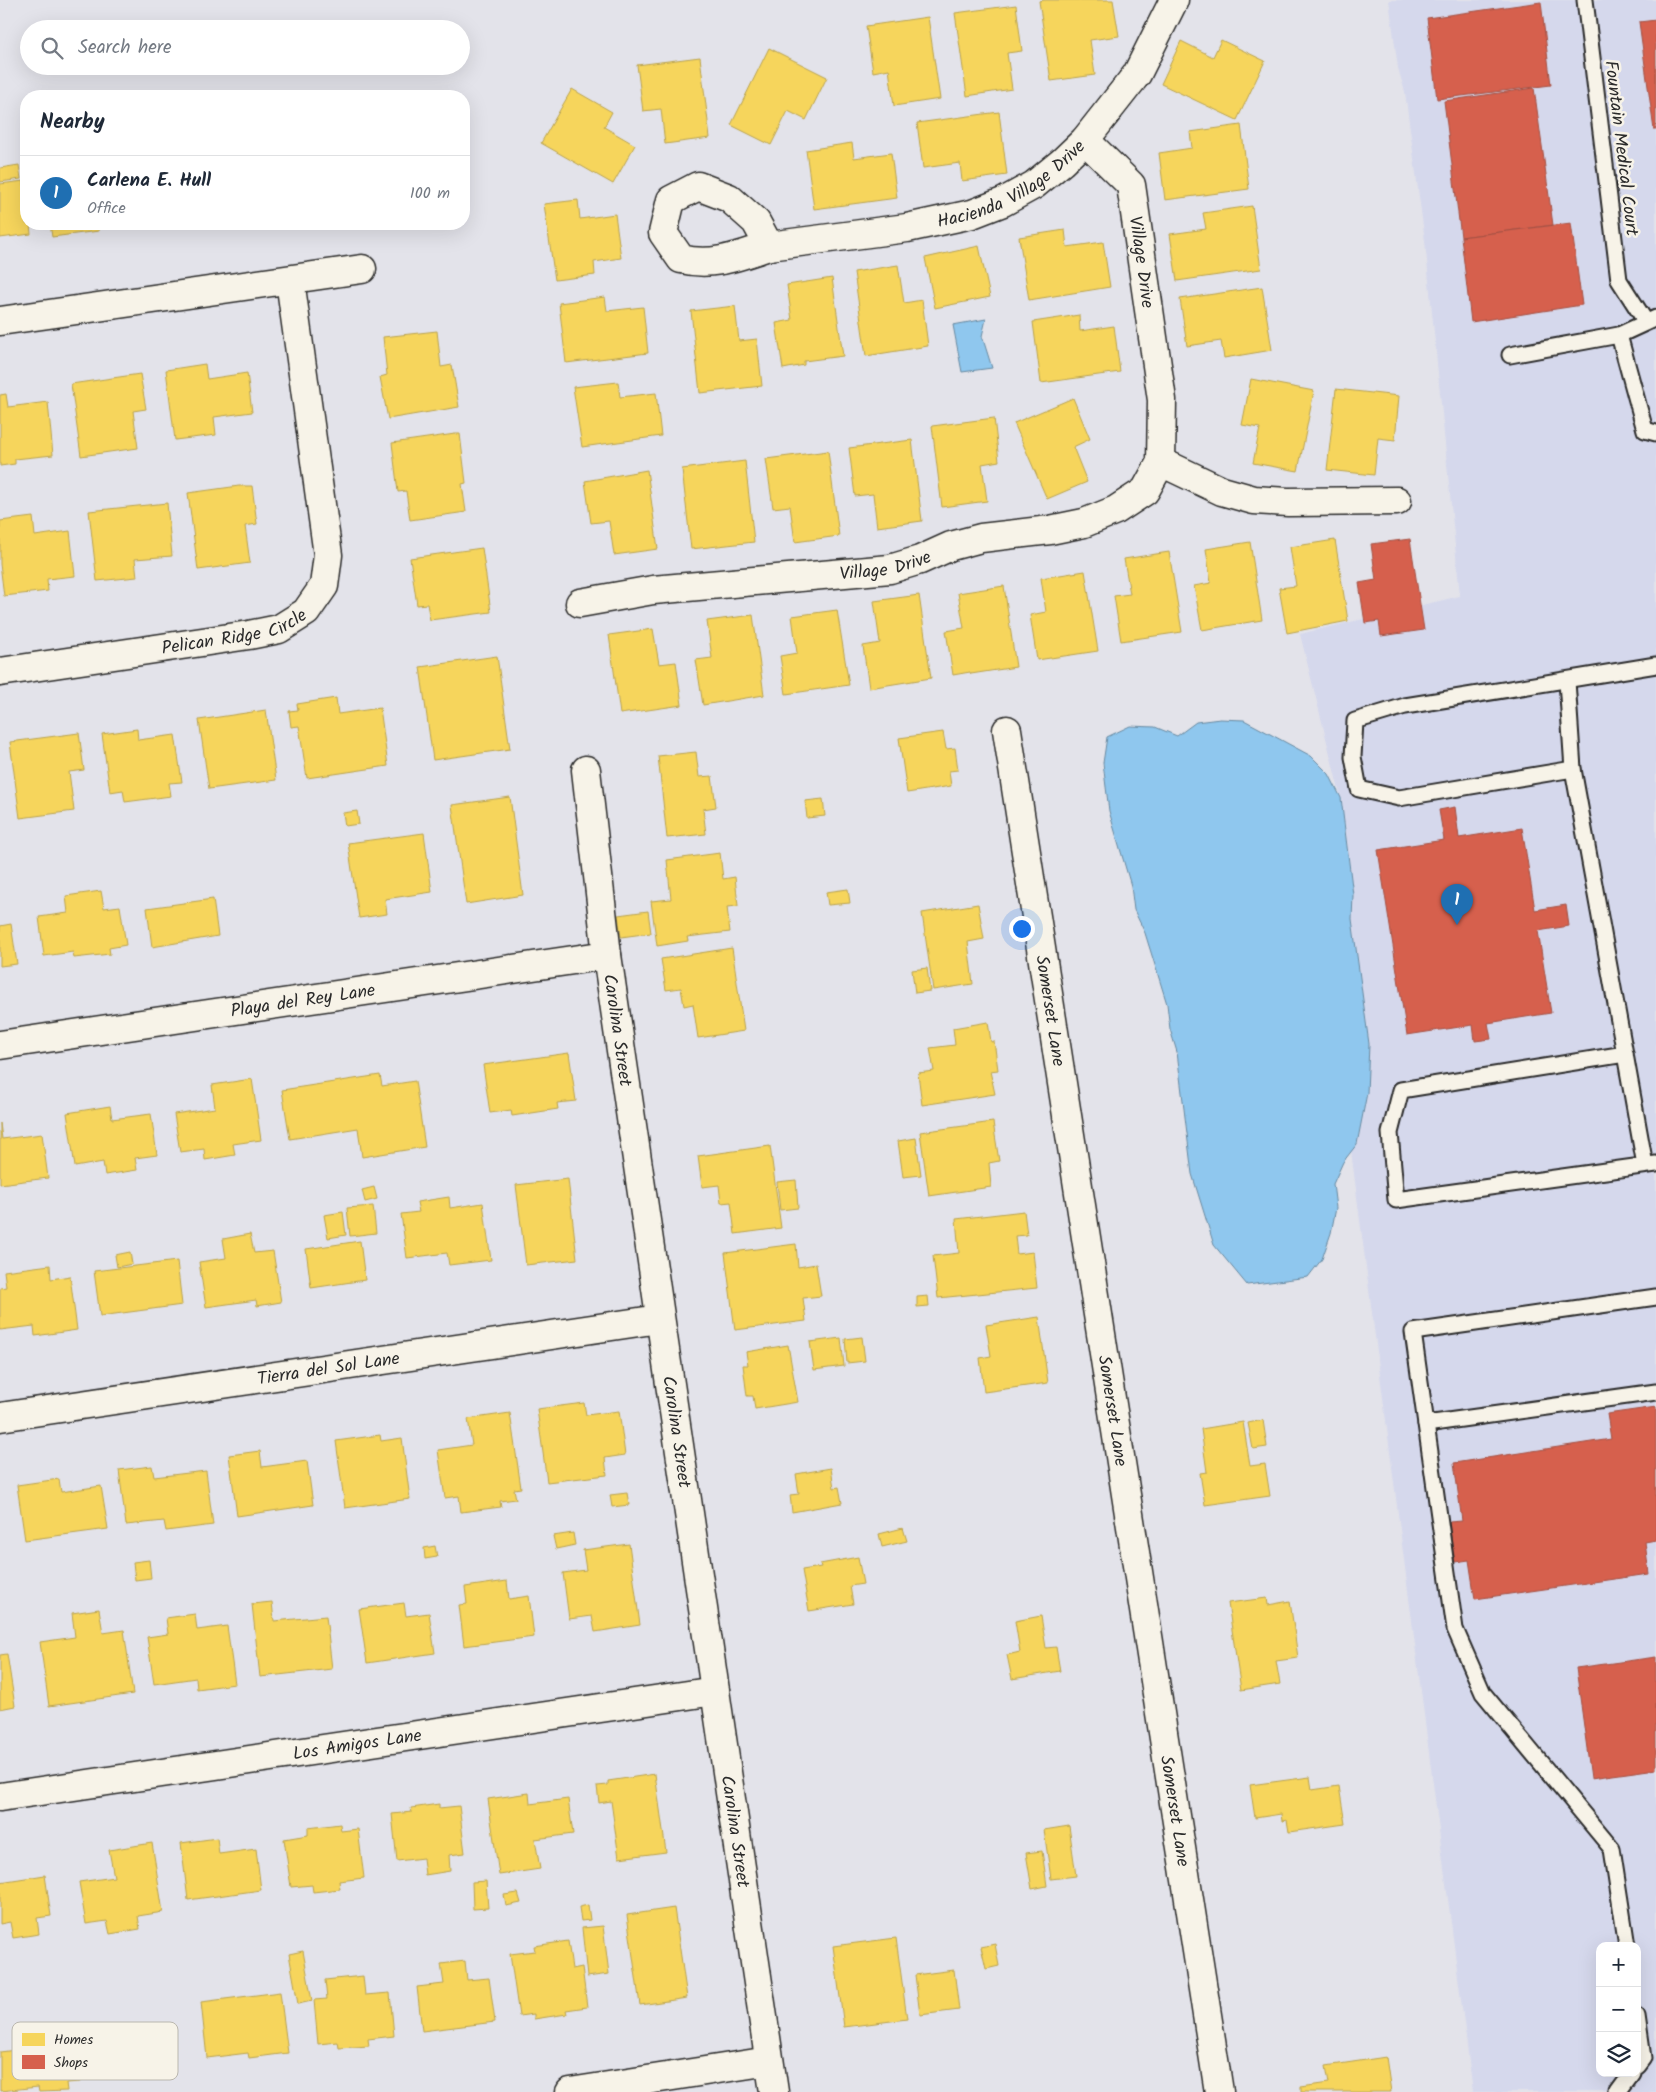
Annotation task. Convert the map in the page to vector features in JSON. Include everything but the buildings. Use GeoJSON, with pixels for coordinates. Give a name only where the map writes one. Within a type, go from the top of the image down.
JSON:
{"type":"FeatureCollection","features":[{"type":"Feature","properties":{"kind":"street","name":"Hacienda Village Drive"},"geometry":{"type":"LineString","coordinates":[[769,246],[907,228],[972,214],[1003,202],[1034,185],[1085,140],[1137,74],[1174,0]]}},
{"type":"Feature","properties":{"kind":"street","name":"Village Drive"},"geometry":{"type":"LineString","coordinates":[[580,603],[652,590],[890,569],[920,560],[951,546],[981,538],[1050,530],[1084,523],[1116,510],[1145,491],[1161,462],[1162,400],[1131,185],[1085,140]]}},
{"type":"Feature","properties":{"kind":"street"},"geometry":{"type":"LineString","coordinates":[[0,321],[362,269]]}},
{"type":"Feature","properties":{"kind":"street","name":"Pelican Ridge Circle"},"geometry":{"type":"LineString","coordinates":[[0,672],[249,635],[279,629],[306,612],[324,586],[328,555],[290,280]]}},
{"type":"Feature","properties":{"kind":"street"},"geometry":{"type":"LineString","coordinates":[[1161,462],[1222,491],[1254,500],[1288,502],[1398,501]]}},
{"type":"Feature","properties":{"kind":"street","name":"Somerset Lane"},"geometry":{"type":"LineString","coordinates":[[1007,730],[1219,2092]]}},
{"type":"Feature","properties":{"kind":"street","name":"Carolina Street"},"geometry":{"type":"LineString","coordinates":[[586,770],[607,955],[774,2092]]}},
{"type":"Feature","properties":{"kind":"street","name":"Playa del Rey Lane"},"geometry":{"type":"LineString","coordinates":[[0,1045],[607,955]]}},
{"type":"Feature","properties":{"kind":"street","name":"Tierra del Sol Lane"},"geometry":{"type":"LineString","coordinates":[[0,1417],[659,1319]]}},
{"type":"Feature","properties":{"kind":"street","name":"Los Amigos Lane"},"geometry":{"type":"LineString","coordinates":[[0,1796],[715,1691]]}},
{"type":"Feature","properties":{"kind":"street"},"geometry":{"type":"LineString","coordinates":[[570,2092],[769,2061]]}},
{"type":"Feature","properties":{"kind":"lane","name":"Fountain Medical Court"},"geometry":{"type":"LineString","coordinates":[[1585,0],[1619,280],[1651,320]]}},
{"type":"Feature","properties":{"kind":"lane"},"geometry":{"type":"LineString","coordinates":[[1510,355],[1619,336],[1651,320]]}},
{"type":"Feature","properties":{"kind":"lane"},"geometry":{"type":"LineString","coordinates":[[1619,336],[1646,430],[1656,433]]}},
{"type":"Feature","properties":{"kind":"lane"},"geometry":{"type":"LineString","coordinates":[[1573,769],[1399,798],[1359,789],[1353,757],[1355,721],[1405,706],[1656,666]]}},
{"type":"Feature","properties":{"kind":"lane"},"geometry":{"type":"LineString","coordinates":[[1568,680],[1573,769],[1625,1054],[1650,1164],[1396,1200],[1390,1132],[1401,1090],[1625,1054]]}},
{"type":"Feature","properties":{"kind":"lane"},"geometry":{"type":"LineString","coordinates":[[1626,1942],[1612,1849],[1483,1693],[1456,1629],[1413,1332],[1656,1298]]}},
{"type":"Feature","properties":{"kind":"lane"},"geometry":{"type":"LineString","coordinates":[[1426,1424],[1656,1392]]}},
{"type":"Feature","properties":{"kind":"lane"},"geometry":{"type":"LineString","coordinates":[[1641,2044],[1643,2058],[1641,2061]]}},
{"type":"Feature","properties":{"kind":"lane"},"geometry":{"type":"LineString","coordinates":[[1618,2092],[1629,2077]]}},
{"type":"Feature","properties":{"kind":"shaded area"},"geometry":{"type":"Polygon","coordinates":[[[1389,0],[1656,0],[1656,2092],[1473,2092],[1351,1151],[1357,1144],[1367,1093],[1369,1044],[1352,919],[1353,895],[1341,798],[1300,634],[1460,596],[1425,241],[1405,92],[1398,68],[1389,0]]]}},
{"type":"Feature","properties":{"kind":"water"},"geometry":{"type":"Polygon","coordinates":[[[986,319],[982,336],[992,368],[962,372],[953,325],[986,319]]]}},
{"type":"Feature","properties":{"kind":"water"},"geometry":{"type":"Polygon","coordinates":[[[1220,719],[1244,720],[1311,756],[1329,774],[1341,798],[1353,895],[1352,919],[1369,1044],[1367,1093],[1357,1144],[1343,1162],[1333,1184],[1336,1208],[1331,1233],[1322,1259],[1308,1277],[1247,1285],[1214,1245],[1192,1174],[1177,1052],[1170,1029],[1167,1004],[1145,933],[1134,910],[1131,886],[1109,811],[1103,763],[1107,737],[1130,726],[1155,727],[1177,736],[1196,722],[1220,719]]]}},
{"type":"Feature","properties":{"kind":"place","name":"Carlena E. Hull"},"geometry":{"type":"Point","coordinates":[1457,925]}}]}
